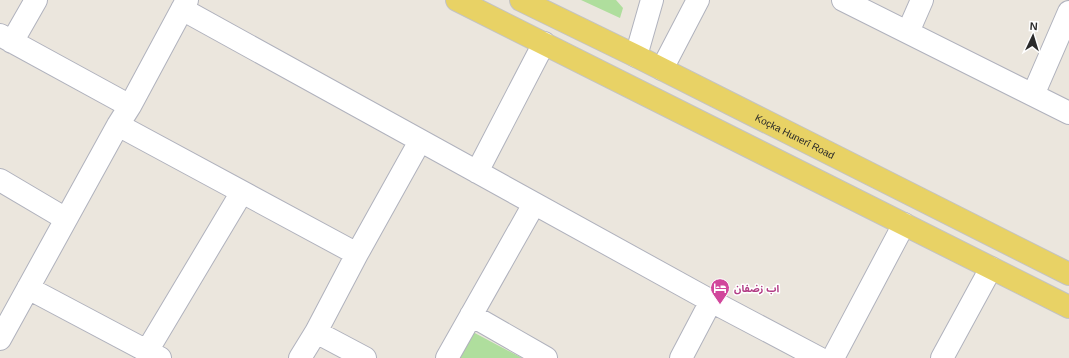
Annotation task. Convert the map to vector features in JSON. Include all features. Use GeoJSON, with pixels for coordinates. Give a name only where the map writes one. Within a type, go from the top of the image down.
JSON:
{"type":"FeatureCollection","features":[{"type":"Feature","properties":{"kind":"main road"},"geometry":{"type":"LineString","coordinates":[[457,0],[1069,308]]}},
{"type":"Feature","properties":{"kind":"main road","name":"Koçka Hunerî Road"},"geometry":{"type":"LineString","coordinates":[[521,0],[636,56],[1069,274]]}},
{"type":"Feature","properties":{"kind":"street"},"geometry":{"type":"LineString","coordinates":[[36,0],[6,39],[130,106]]}},
{"type":"Feature","properties":{"kind":"street"},"geometry":{"type":"LineString","coordinates":[[636,56],[652,0]]}},
{"type":"Feature","properties":{"kind":"street"},"geometry":{"type":"LineString","coordinates":[[662,69],[698,0]]}},
{"type":"Feature","properties":{"kind":"street"},"geometry":{"type":"LineString","coordinates":[[843,0],[1069,113]]}},
{"type":"Feature","properties":{"kind":"street"},"geometry":{"type":"LineString","coordinates":[[908,32],[922,0]]}},
{"type":"Feature","properties":{"kind":"street"},"geometry":{"type":"LineString","coordinates":[[0,339],[185,5],[420,141],[711,301],[819,358]]}},
{"type":"Feature","properties":{"kind":"street"},"geometry":{"type":"LineString","coordinates":[[1033,95],[1069,12]]}},
{"type":"Feature","properties":{"kind":"street"},"geometry":{"type":"LineString","coordinates":[[477,172],[544,44]]}},
{"type":"Feature","properties":{"kind":"street"},"geometry":{"type":"LineString","coordinates":[[118,125],[356,254]]}},
{"type":"Feature","properties":{"kind":"street"},"geometry":{"type":"LineString","coordinates":[[300,358],[316,332],[356,254],[420,141]]}},
{"type":"Feature","properties":{"kind":"street"},"geometry":{"type":"LineString","coordinates":[[0,180],[66,219]]}},
{"type":"Feature","properties":{"kind":"street"},"geometry":{"type":"LineString","coordinates":[[28,288],[154,354],[242,192]]}},
{"type":"Feature","properties":{"kind":"street"},"geometry":{"type":"LineString","coordinates":[[447,358],[534,204]]}},
{"type":"Feature","properties":{"kind":"street"},"geometry":{"type":"LineString","coordinates":[[833,358],[904,224]]}},
{"type":"Feature","properties":{"kind":"street"},"geometry":{"type":"LineString","coordinates":[[942,358],[992,268]]}},
{"type":"Feature","properties":{"kind":"street"},"geometry":{"type":"LineString","coordinates":[[681,358],[711,301]]}},
{"type":"Feature","properties":{"kind":"street"},"geometry":{"type":"LineString","coordinates":[[471,315],[546,358]]}},
{"type":"Feature","properties":{"kind":"street"},"geometry":{"type":"LineString","coordinates":[[316,332],[365,358]]}},
{"type":"Feature","properties":{"kind":"green space"},"geometry":{"type":"Polygon","coordinates":[[[581,0],[616,0],[623,8],[620,18],[581,0]]]}},
{"type":"Feature","properties":{"kind":"green space"},"geometry":{"type":"Polygon","coordinates":[[[471,331],[522,358],[457,358],[471,331]]]}},
{"type":"Feature","properties":{"kind":"place","name":"اب زضفان"},"geometry":{"type":"Point","coordinates":[720,305]}}]}
